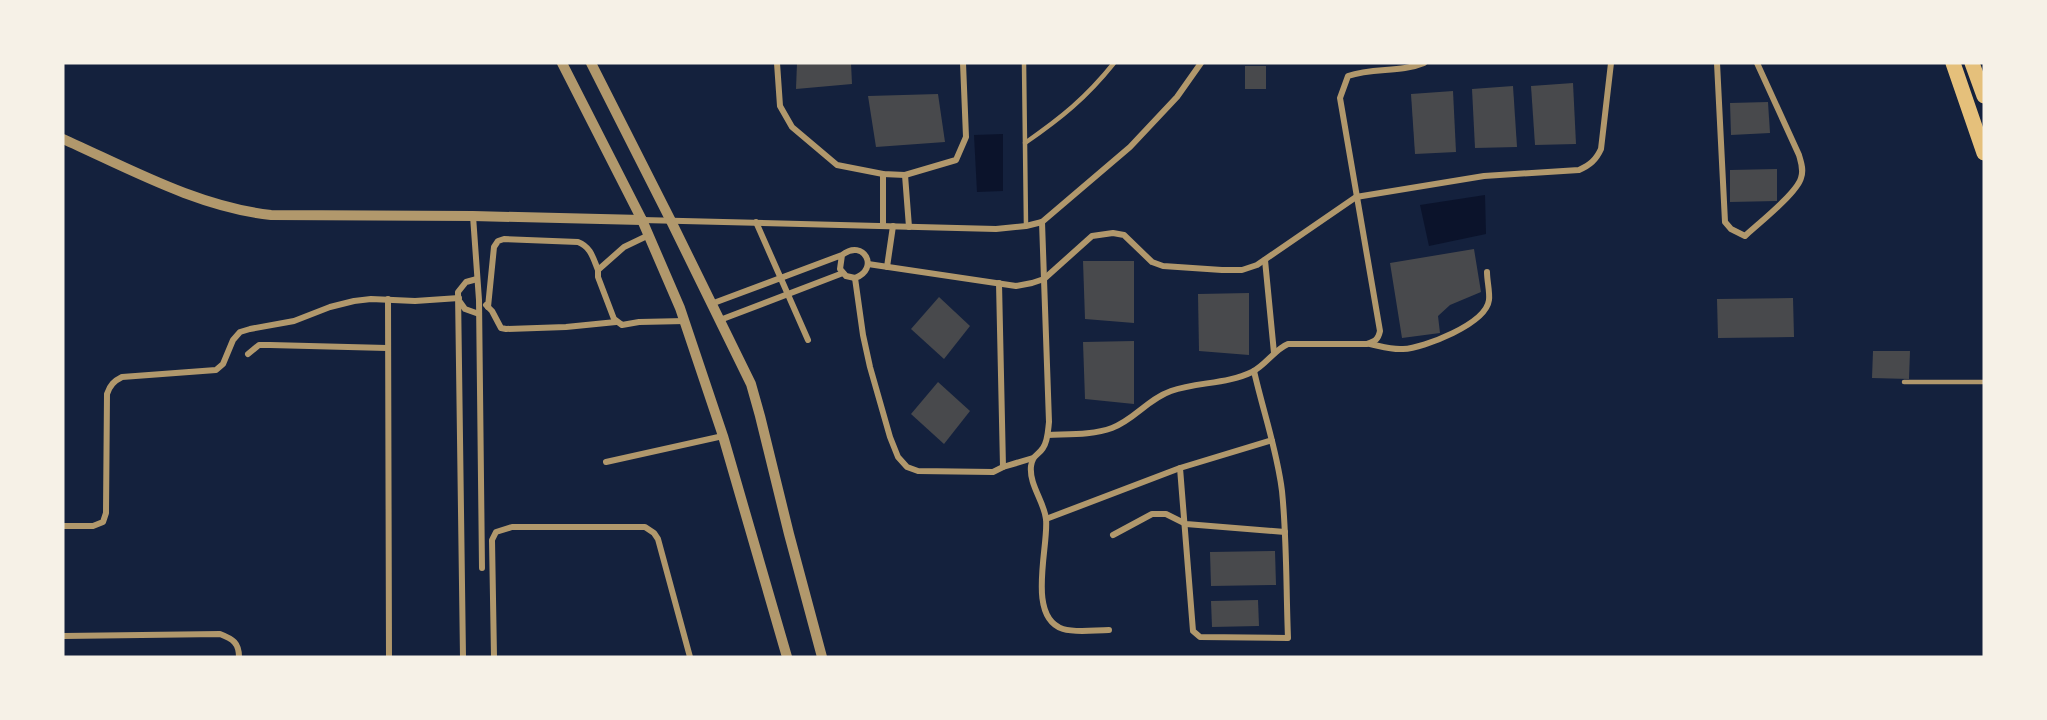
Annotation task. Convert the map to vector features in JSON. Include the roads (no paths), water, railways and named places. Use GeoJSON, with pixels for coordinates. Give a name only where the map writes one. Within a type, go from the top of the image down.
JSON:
{"type":"FeatureCollection","features":[{"type":"Feature","properties":{"kind":"highway"},"geometry":{"type":"LineString","coordinates":[[1953,63],[1984,153]]}},
{"type":"Feature","properties":{"kind":"highway"},"geometry":{"type":"LineString","coordinates":[[1972,63],[1984,96]]}},
{"type":"Feature","properties":{"kind":"street"},"geometry":{"type":"LineString","coordinates":[[562,63],[642,220],[685,321],[723,436],[787,657]]}},
{"type":"Feature","properties":{"kind":"street"},"geometry":{"type":"LineString","coordinates":[[591,63],[751,384],[822,657]]}},
{"type":"Feature","properties":{"kind":"street"},"geometry":{"type":"LineString","coordinates":[[777,63],[780,106],[792,127],[837,165],[883,174],[905,175],[957,160],[966,137],[963,63]]}},
{"type":"Feature","properties":{"kind":"street"},"geometry":{"type":"LineString","coordinates":[[63,139],[208,202],[241,212],[271,215],[473,216],[996,229],[1042,222],[1130,147],[1177,97],[1201,63]]}},
{"type":"Feature","properties":{"kind":"street"},"geometry":{"type":"LineString","coordinates":[[1367,344],[1379,337],[1380,331],[1340,98],[1348,76],[1362,71],[1411,67],[1425,63]]}},
{"type":"Feature","properties":{"kind":"street"},"geometry":{"type":"LineString","coordinates":[[868,264],[1016,286],[1044,279],[1092,236],[1113,233],[1124,235],[1152,262],[1163,266],[1242,270],[1265,260],[1356,197],[1484,176],[1579,170],[1588,166],[1596,160],[1601,149],[1611,63]]}},
{"type":"Feature","properties":{"kind":"street"},"geometry":{"type":"LineString","coordinates":[[1717,63],[1725,222],[1731,229],[1745,236],[1794,190],[1801,179],[1803,169],[1799,155],[1757,63]]}},
{"type":"Feature","properties":{"kind":"street"},"geometry":{"type":"LineString","coordinates":[[883,174],[884,226]]}},
{"type":"Feature","properties":{"kind":"street"},"geometry":{"type":"LineString","coordinates":[[905,175],[909,227]]}},
{"type":"Feature","properties":{"kind":"street"},"geometry":{"type":"LineString","coordinates":[[473,216],[479,300],[482,568]]}},
{"type":"Feature","properties":{"kind":"street"},"geometry":{"type":"LineString","coordinates":[[756,222],[808,340]]}},
{"type":"Feature","properties":{"kind":"street"},"geometry":{"type":"LineString","coordinates":[[855,278],[870,367],[898,457],[907,467],[918,471],[993,472],[1033,458],[1043,448],[1048,435],[1042,222]]}},
{"type":"Feature","properties":{"kind":"street"},"geometry":{"type":"LineString","coordinates":[[887,267],[893,226]]}},
{"type":"Feature","properties":{"kind":"street"},"geometry":{"type":"LineString","coordinates":[[598,270],[624,247],[649,235]]}},
{"type":"Feature","properties":{"kind":"street"},"geometry":{"type":"LineString","coordinates":[[488,307],[494,247],[498,241],[504,239],[578,242],[586,245],[598,270],[598,277],[616,322]]}},
{"type":"Feature","properties":{"kind":"street"},"geometry":{"type":"LineString","coordinates":[[711,304],[842,255],[849,250],[858,250],[865,255],[868,264],[864,273],[855,278],[850,278],[843,273],[839,264],[842,255]]}},
{"type":"Feature","properties":{"kind":"street"},"geometry":{"type":"LineString","coordinates":[[1265,260],[1274,353]]}},
{"type":"Feature","properties":{"kind":"street"},"geometry":{"type":"LineString","coordinates":[[1048,435],[1113,428],[1142,406],[1167,392],[1254,371],[1282,346],[1296,343],[1367,344],[1401,349],[1423,346],[1451,335],[1481,314],[1489,301],[1486,272]]}},
{"type":"Feature","properties":{"kind":"street"},"geometry":{"type":"LineString","coordinates":[[720,320],[843,273]]}},
{"type":"Feature","properties":{"kind":"street"},"geometry":{"type":"LineString","coordinates":[[463,657],[459,298],[460,288],[466,282],[477,279]]}},
{"type":"Feature","properties":{"kind":"street"},"geometry":{"type":"LineString","coordinates":[[999,283],[1003,467]]}},
{"type":"Feature","properties":{"kind":"street"},"geometry":{"type":"LineString","coordinates":[[63,526],[93,526],[103,522],[106,513],[107,394],[110,386],[116,380],[122,377],[216,370],[223,364],[233,340],[240,332],[294,321],[330,307],[354,301],[459,298]]}},
{"type":"Feature","properties":{"kind":"street"},"geometry":{"type":"LineString","coordinates":[[459,298],[461,306],[479,314]]}},
{"type":"Feature","properties":{"kind":"street"},"geometry":{"type":"LineString","coordinates":[[388,299],[389,657]]}},
{"type":"Feature","properties":{"kind":"street"},"geometry":{"type":"LineString","coordinates":[[479,300],[488,307],[501,328],[506,329],[566,327],[616,322],[622,325],[639,322],[685,321]]}},
{"type":"Feature","properties":{"kind":"street"},"geometry":{"type":"LineString","coordinates":[[248,354],[259,345],[387,348]]}},
{"type":"Feature","properties":{"kind":"street"},"geometry":{"type":"LineString","coordinates":[[1180,468],[1193,631],[1200,637],[1288,638],[1282,490],[1254,371]]}},
{"type":"Feature","properties":{"kind":"street"},"geometry":{"type":"LineString","coordinates":[[606,462],[723,436]]}},
{"type":"Feature","properties":{"kind":"street"},"geometry":{"type":"LineString","coordinates":[[1046,519],[1180,468],[1272,440]]}},
{"type":"Feature","properties":{"kind":"street"},"geometry":{"type":"LineString","coordinates":[[1033,458],[1031,471],[1035,490],[1046,519],[1041,591],[1047,615],[1052,623],[1067,630],[1108,630]]}},
{"type":"Feature","properties":{"kind":"street"},"geometry":{"type":"LineString","coordinates":[[1113,535],[1152,514],[1166,514],[1185,524],[1285,532]]}},
{"type":"Feature","properties":{"kind":"street"},"geometry":{"type":"LineString","coordinates":[[494,657],[492,540],[496,532],[512,527],[574,526],[645,527],[654,533],[658,539],[690,657]]}},
{"type":"Feature","properties":{"kind":"street"},"geometry":{"type":"LineString","coordinates":[[63,636],[220,634],[232,639],[239,648],[239,657]]}},
{"type":"Feature","properties":{"kind":"lane"},"geometry":{"type":"LineString","coordinates":[[1024,63],[1026,226]]}},
{"type":"Feature","properties":{"kind":"lane"},"geometry":{"type":"LineString","coordinates":[[1024,143],[1063,116],[1094,87],[1114,63]]}},
{"type":"Feature","properties":{"kind":"lane"},"geometry":{"type":"LineString","coordinates":[[1904,382],[1984,382]]}},
{"type":"Feature","properties":{"kind":"water"},"geometry":{"type":"Polygon","coordinates":[[[1003,134],[1003,191],[977,192],[974,135],[1003,134]]]}},
{"type":"Feature","properties":{"kind":"water"},"geometry":{"type":"Polygon","coordinates":[[[1485,195],[1486,234],[1429,246],[1420,205],[1485,195]]]}}]}
